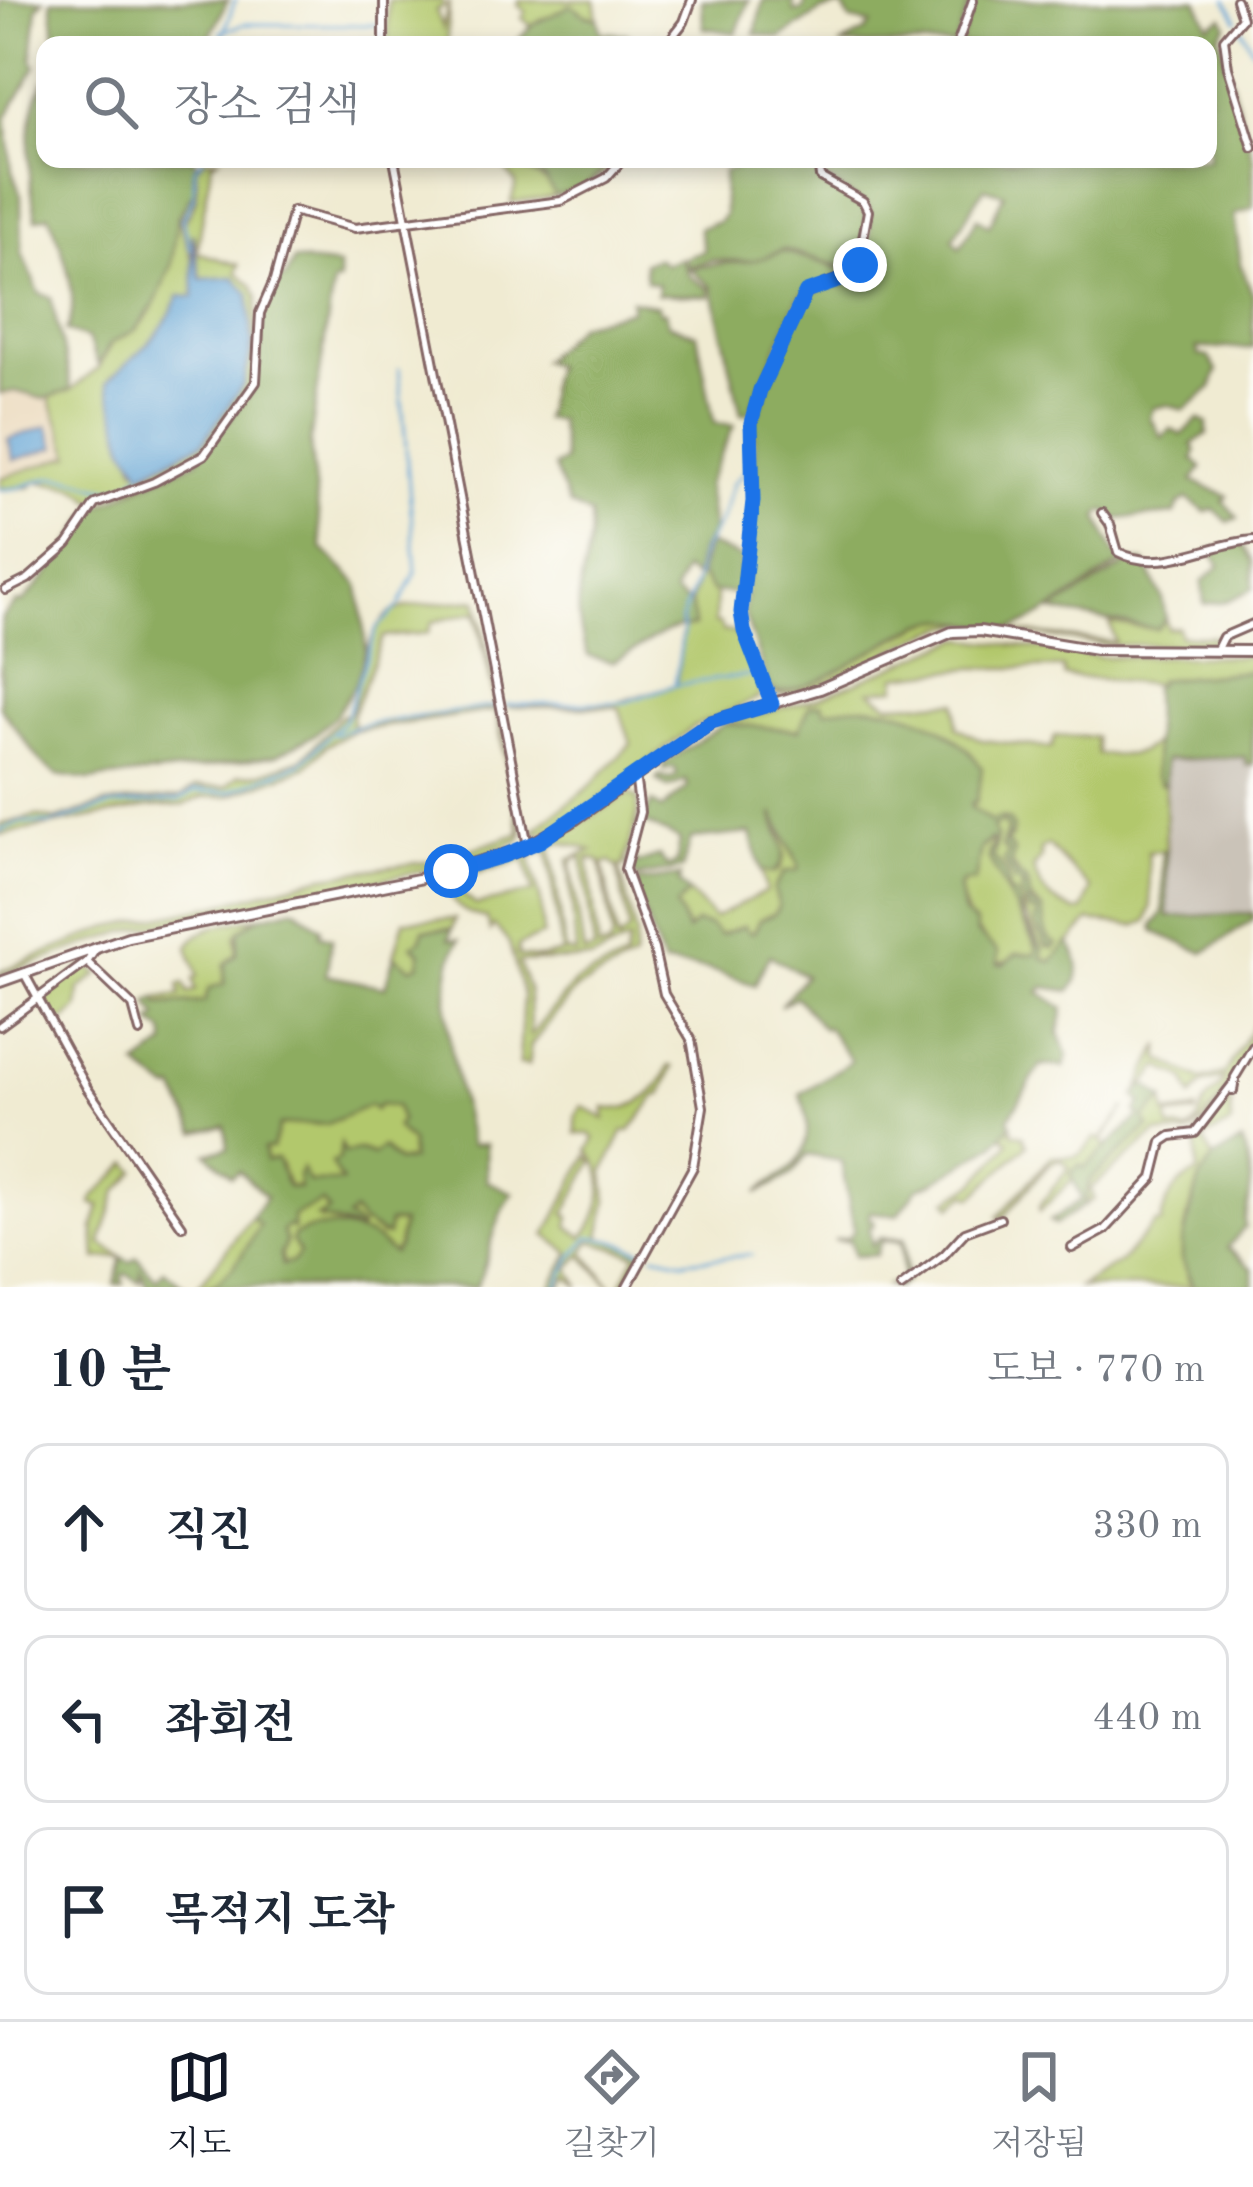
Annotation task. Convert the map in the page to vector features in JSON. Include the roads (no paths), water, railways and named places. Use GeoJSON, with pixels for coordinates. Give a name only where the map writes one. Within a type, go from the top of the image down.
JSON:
{"type":"FeatureCollection","features":[{"type":"Feature","properties":{"kind":"main road"},"geometry":{"type":"LineString","coordinates":[[0,982],[98,946],[418,878],[528,846],[570,823],[711,722],[820,689],[939,636],[962,630],[1060,647],[1253,651]]}},
{"type":"Feature","properties":{"kind":"street"},"geometry":{"type":"LineString","coordinates":[[383,0],[384,36]]}},
{"type":"Feature","properties":{"kind":"street"},"geometry":{"type":"LineString","coordinates":[[673,36],[692,0]]}},
{"type":"Feature","properties":{"kind":"street"},"geometry":{"type":"LineString","coordinates":[[960,36],[973,0]]}},
{"type":"Feature","properties":{"kind":"street"},"geometry":{"type":"LineString","coordinates":[[1237,1],[1242,18],[1224,39],[1253,148]]}},
{"type":"Feature","properties":{"kind":"street"},"geometry":{"type":"LineString","coordinates":[[396,168],[528,846]]}},
{"type":"Feature","properties":{"kind":"street"},"geometry":{"type":"LineString","coordinates":[[6,590],[28,579],[68,544],[95,504],[154,482],[204,455],[256,382],[260,313],[292,211],[356,228],[561,201],[606,178],[615,168]]}},
{"type":"Feature","properties":{"kind":"street"},"geometry":{"type":"LineString","coordinates":[[772,704],[741,612],[753,501],[752,415],[806,292],[857,272],[869,217],[863,201],[820,177],[819,168]]}},
{"type":"Feature","properties":{"kind":"street"},"geometry":{"type":"LineString","coordinates":[[1102,513],[1111,524],[1118,552],[1132,558],[1181,559],[1218,545],[1253,540]]}},
{"type":"Feature","properties":{"kind":"street"},"geometry":{"type":"LineString","coordinates":[[1216,651],[1222,637],[1253,624]]}},
{"type":"Feature","properties":{"kind":"street"},"geometry":{"type":"LineString","coordinates":[[627,1287],[693,1167],[703,1107],[691,1039],[661,988],[654,949],[625,869],[641,802],[635,775]]}},
{"type":"Feature","properties":{"kind":"street"},"geometry":{"type":"LineString","coordinates":[[0,1026],[87,962],[98,946]]}},
{"type":"Feature","properties":{"kind":"street"},"geometry":{"type":"LineString","coordinates":[[87,962],[134,1006],[140,1032]]}},
{"type":"Feature","properties":{"kind":"street"},"geometry":{"type":"LineString","coordinates":[[24,973],[123,1144],[182,1226]]}},
{"type":"Feature","properties":{"kind":"street"},"geometry":{"type":"LineString","coordinates":[[1072,1248],[1106,1230],[1153,1178],[1162,1142],[1196,1133],[1253,1046]]}},
{"type":"Feature","properties":{"kind":"street"},"geometry":{"type":"LineString","coordinates":[[1233,1091],[1234,1081]]}},
{"type":"Feature","properties":{"kind":"street"},"geometry":{"type":"LineString","coordinates":[[901,1287],[944,1255],[965,1232],[1000,1219]]}},
{"type":"Feature","properties":{"kind":"water"},"geometry":{"type":"Polygon","coordinates":[[[192,233],[201,279],[234,277],[249,294],[252,344],[244,384],[202,443],[142,473],[126,449],[107,382],[156,334],[179,296],[194,297],[192,233]]]}},
{"type":"Feature","properties":{"kind":"water"},"geometry":{"type":"Polygon","coordinates":[[[48,426],[56,447],[14,460],[8,439],[48,426]]]}},
{"type":"Feature","properties":{"kind":"waterway"},"geometry":{"type":"LineString","coordinates":[[223,36],[235,0]]}},
{"type":"Feature","properties":{"kind":"waterway"},"geometry":{"type":"LineString","coordinates":[[1226,0],[1237,20]]}},
{"type":"Feature","properties":{"kind":"waterway"},"geometry":{"type":"LineString","coordinates":[[221,32],[245,24],[378,25]]}},
{"type":"Feature","properties":{"kind":"waterway"},"geometry":{"type":"LineString","coordinates":[[1240,26],[1253,50]]}},
{"type":"Feature","properties":{"kind":"waterway"},"geometry":{"type":"LineString","coordinates":[[191,249],[182,219],[194,195],[195,168]]}},
{"type":"Feature","properties":{"kind":"waterway"},"geometry":{"type":"LineString","coordinates":[[399,369],[406,446]]}},
{"type":"Feature","properties":{"kind":"waterway"},"geometry":{"type":"LineString","coordinates":[[400,604],[416,572],[406,449]]}},
{"type":"Feature","properties":{"kind":"waterway"},"geometry":{"type":"LineString","coordinates":[[675,683],[681,620],[702,552],[722,518],[733,483],[748,469]]}},
{"type":"Feature","properties":{"kind":"waterway"},"geometry":{"type":"LineString","coordinates":[[0,489],[57,477],[119,487],[141,473]]}},
{"type":"Feature","properties":{"kind":"waterway"},"geometry":{"type":"LineString","coordinates":[[0,831],[20,822],[50,824],[109,806],[179,800],[196,791],[228,792],[301,763],[345,720],[377,628],[398,607]]}},
{"type":"Feature","properties":{"kind":"waterway"},"geometry":{"type":"LineString","coordinates":[[506,705],[625,702],[675,685],[750,675]]}},
{"type":"Feature","properties":{"kind":"waterway"},"geometry":{"type":"LineString","coordinates":[[334,734],[372,723],[497,706]]}},
{"type":"Feature","properties":{"kind":"waterway"},"geometry":{"type":"LineString","coordinates":[[557,1287],[571,1258],[590,1237],[643,1251]]}},
{"type":"Feature","properties":{"kind":"waterway"},"geometry":{"type":"LineString","coordinates":[[654,1255],[683,1261],[752,1255]]}}]}
